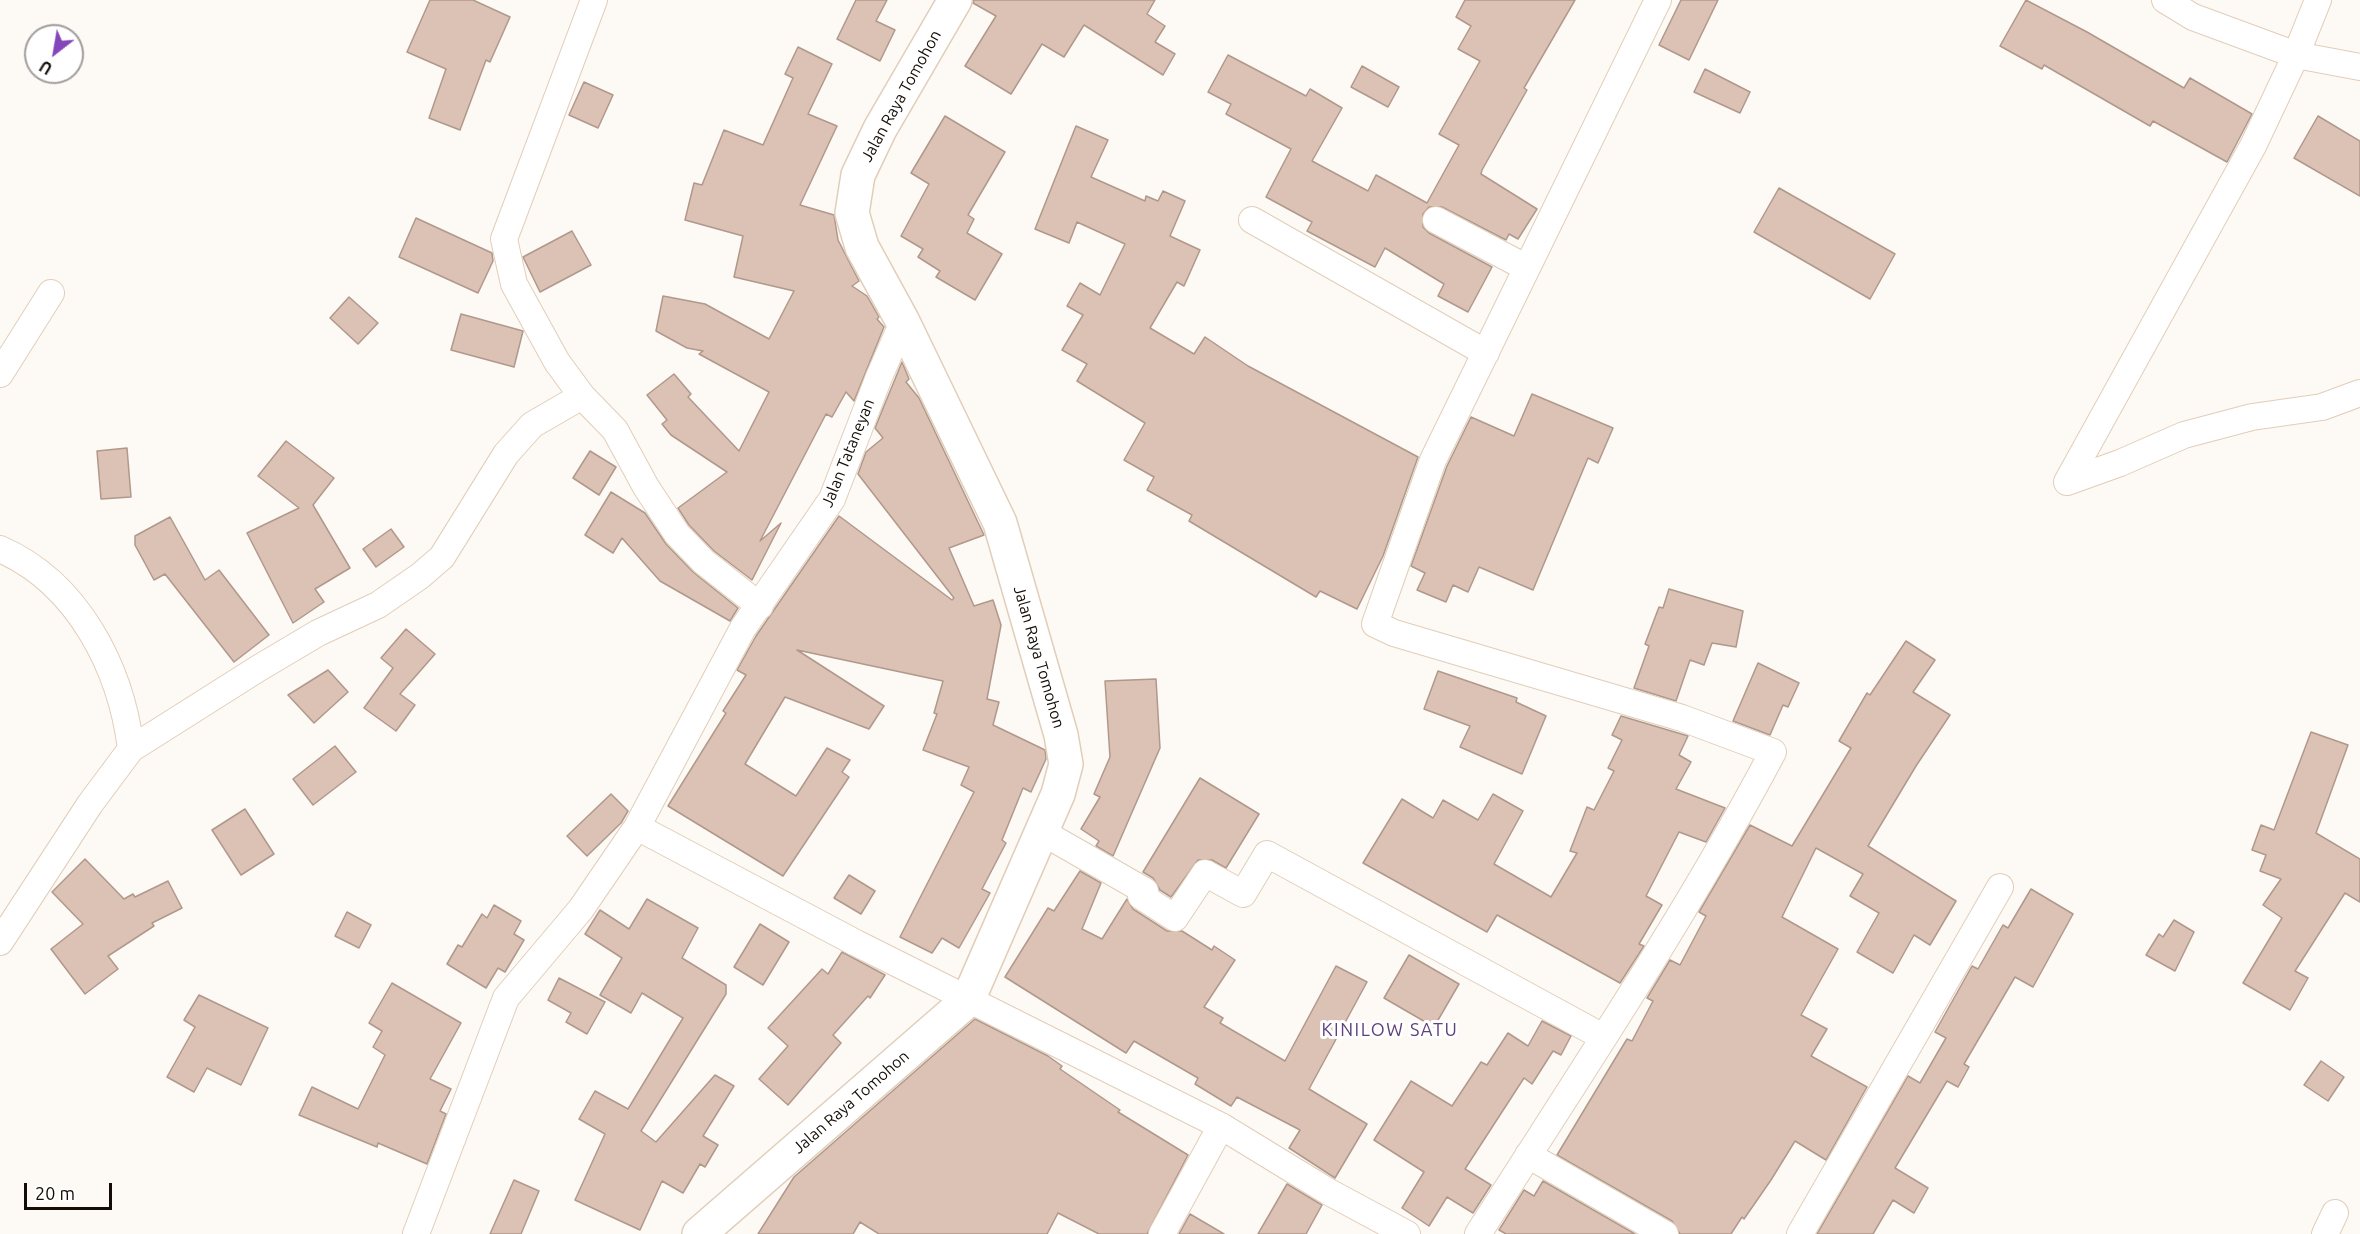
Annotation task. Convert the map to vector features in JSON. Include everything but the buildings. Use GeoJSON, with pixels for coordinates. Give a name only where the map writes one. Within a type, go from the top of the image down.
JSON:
{"type":"FeatureCollection","features":[{"type":"Feature","properties":{"kind":"highway","name":"Jalan Raya Tomohon"},"geometry":{"type":"LineString","coordinates":[[699,1234],[968,1000],[1042,832],[1066,764],[1061,735],[1000,523],[903,322],[862,247],[852,213],[858,175],[880,129],[956,0]]}},
{"type":"Feature","properties":{"kind":"street"},"geometry":{"type":"LineString","coordinates":[[594,0],[504,239],[514,284],[558,362],[582,396],[615,430],[646,487],[677,534],[704,562],[760,606]]}},
{"type":"Feature","properties":{"kind":"street"},"geometry":{"type":"LineString","coordinates":[[1478,1234],[1736,821],[1773,752],[1682,718],[1394,633],[1375,624],[1433,460],[1658,0]]}},
{"type":"Feature","properties":{"kind":"street"},"geometry":{"type":"LineString","coordinates":[[2165,0],[2193,17],[2296,55],[2360,66]]}},
{"type":"Feature","properties":{"kind":"street"},"geometry":{"type":"LineString","coordinates":[[2318,0],[2296,55],[2253,146],[2067,482],[2120,463],[2184,435],[2252,417],[2322,407],[2360,393]]}},
{"type":"Feature","properties":{"kind":"street"},"geometry":{"type":"LineString","coordinates":[[1252,220],[1485,354]]}},
{"type":"Feature","properties":{"kind":"street"},"geometry":{"type":"LineString","coordinates":[[1436,220],[1527,268]]}},
{"type":"Feature","properties":{"kind":"street"},"geometry":{"type":"LineString","coordinates":[[0,374],[51,293]]}},
{"type":"Feature","properties":{"kind":"street","name":"Jalan Tataneyan"},"geometry":{"type":"LineString","coordinates":[[416,1234],[506,998],[581,909],[637,827],[743,628],[832,499],[903,322]]}},
{"type":"Feature","properties":{"kind":"street"},"geometry":{"type":"LineString","coordinates":[[0,942],[33,887],[131,749],[259,668],[318,633],[378,605],[420,576],[442,557],[506,454],[532,425],[582,396]]}},
{"type":"Feature","properties":{"kind":"street"},"geometry":{"type":"LineString","coordinates":[[0,549],[17,556],[54,585],[87,625],[114,675],[123,701],[131,749]]}},
{"type":"Feature","properties":{"kind":"street"},"geometry":{"type":"LineString","coordinates":[[637,827],[968,1000],[1221,1126],[1329,1192],[1407,1234]]}},
{"type":"Feature","properties":{"kind":"street"},"geometry":{"type":"LineString","coordinates":[[1042,832],[1145,891],[1141,896],[1175,918],[1205,873],[1243,894],[1266,855],[1603,1037]]}},
{"type":"Feature","properties":{"kind":"street"},"geometry":{"type":"LineString","coordinates":[[1800,1234],[2000,887]]}},
{"type":"Feature","properties":{"kind":"street"},"geometry":{"type":"LineString","coordinates":[[1162,1234],[1221,1126]]}},
{"type":"Feature","properties":{"kind":"street"},"geometry":{"type":"LineString","coordinates":[[1528,1155],[1665,1234]]}},
{"type":"Feature","properties":{"kind":"district","name":"KINILOW SATU"},"geometry":{"type":"Point","coordinates":[1390,1030]}}]}
